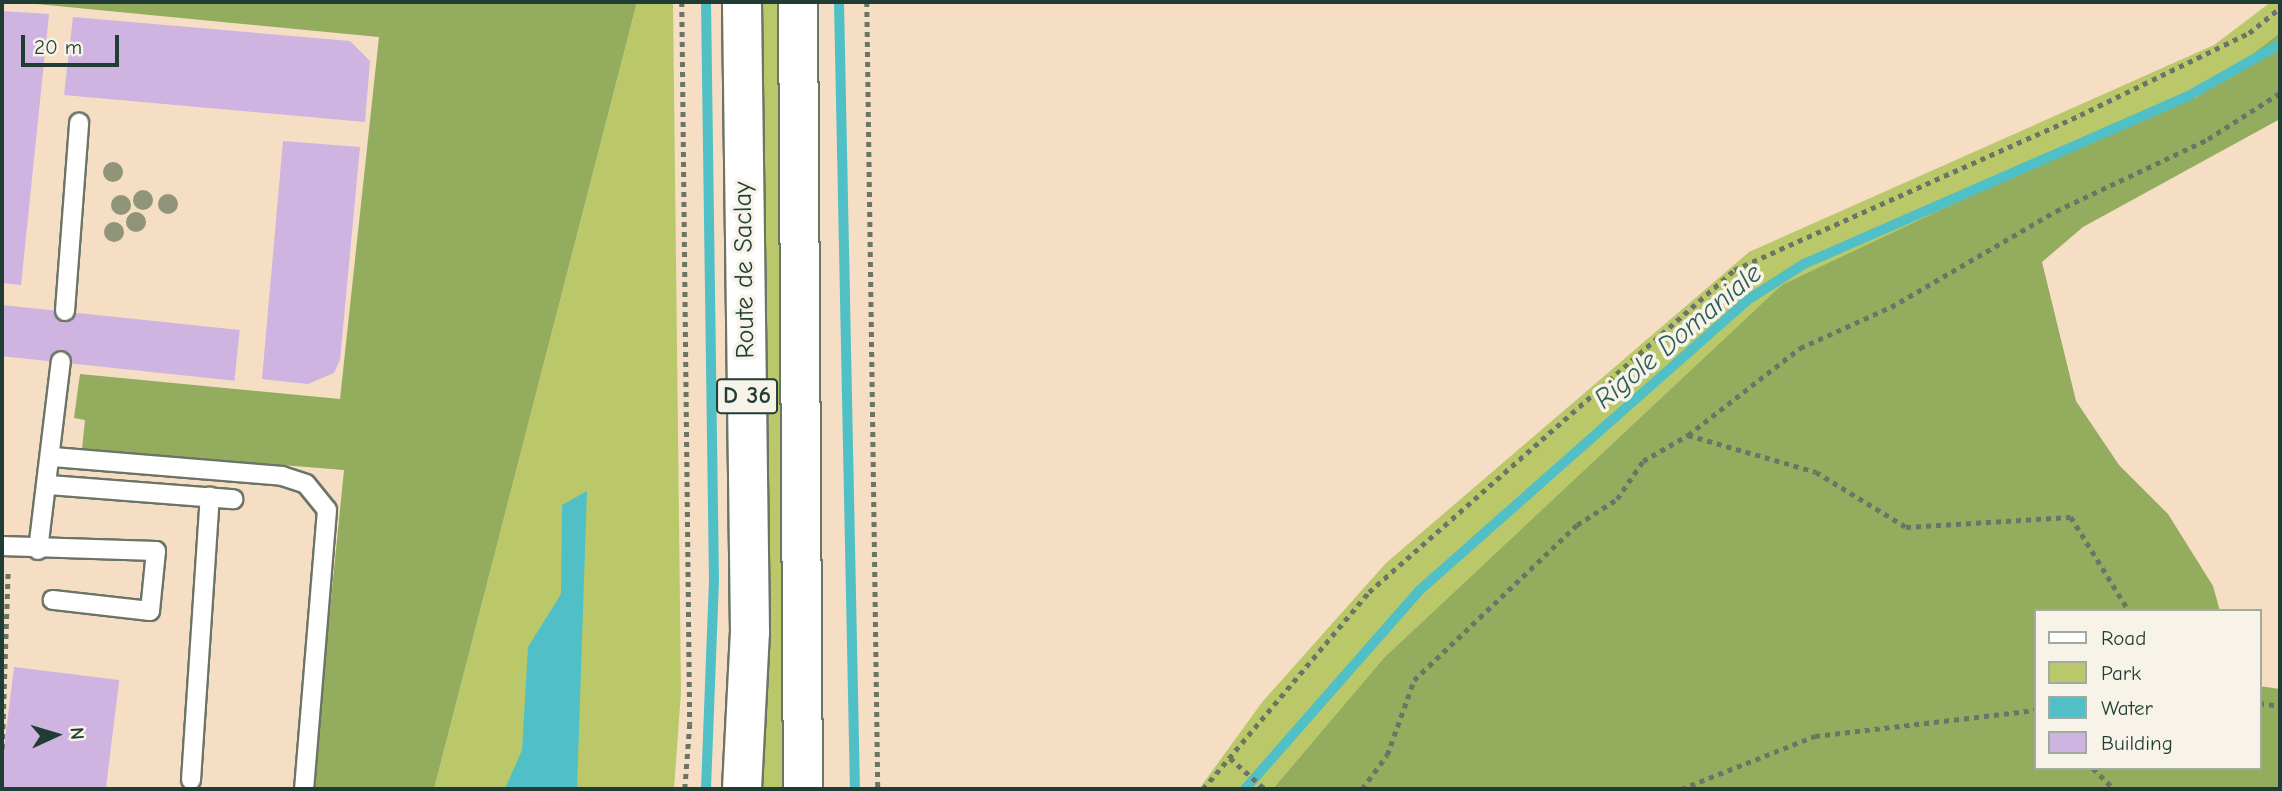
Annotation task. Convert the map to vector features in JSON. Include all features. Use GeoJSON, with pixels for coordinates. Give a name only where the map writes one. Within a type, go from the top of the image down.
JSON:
{"type":"FeatureCollection","features":[{"type":"Feature","properties":{"kind":"main road","name":"Route de Saclay"},"geometry":{"type":"LineString","coordinates":[[742,2],[750,632],[742,789]]}},
{"type":"Feature","properties":{"kind":"main road","name":"D 36"},"geometry":{"type":"LineString","coordinates":[[798,2],[803,789]]}},
{"type":"Feature","properties":{"kind":"lane"},"geometry":{"type":"LineString","coordinates":[[65,311],[79,122]]}},
{"type":"Feature","properties":{"kind":"lane"},"geometry":{"type":"LineString","coordinates":[[38,550],[53,457],[61,361]]}},
{"type":"Feature","properties":{"kind":"lane"},"geometry":{"type":"LineString","coordinates":[[53,457],[282,476],[306,484],[327,509],[304,789]]}},
{"type":"Feature","properties":{"kind":"lane"},"geometry":{"type":"LineString","coordinates":[[49,485],[233,499]]}},
{"type":"Feature","properties":{"kind":"lane"},"geometry":{"type":"LineString","coordinates":[[191,780],[210,497]]}},
{"type":"Feature","properties":{"kind":"lane"},"geometry":{"type":"LineString","coordinates":[[5,547],[38,550],[78,545],[156,551],[150,611],[53,600]]}},
{"type":"Feature","properties":{"kind":"path"},"geometry":{"type":"LineString","coordinates":[[682,2],[690,724],[685,789]]}},
{"type":"Feature","properties":{"kind":"path"},"geometry":{"type":"LineString","coordinates":[[867,2],[878,789]]}},
{"type":"Feature","properties":{"kind":"path"},"geometry":{"type":"LineString","coordinates":[[1203,789],[1369,592],[1734,270],[2092,110],[2249,33],[2280,8]]}},
{"type":"Feature","properties":{"kind":"path"},"geometry":{"type":"LineString","coordinates":[[1362,789],[1387,755],[1414,680],[1577,525],[1617,499],[1643,461],[1688,435],[1800,348],[1891,307],[2056,211],[2207,139],[2280,93]]}},
{"type":"Feature","properties":{"kind":"path"},"geometry":{"type":"LineString","coordinates":[[1688,435],[1816,472],[1906,527],[2071,517],[2128,609]]}},
{"type":"Feature","properties":{"kind":"path"},"geometry":{"type":"LineString","coordinates":[[2,748],[5,547]]}},
{"type":"Feature","properties":{"kind":"path"},"geometry":{"type":"LineString","coordinates":[[2261,703],[2280,705]]}},
{"type":"Feature","properties":{"kind":"path"},"geometry":{"type":"LineString","coordinates":[[1681,789],[1815,736],[2034,710]]}},
{"type":"Feature","properties":{"kind":"path"},"geometry":{"type":"LineString","coordinates":[[1230,758],[1264,789]]}},
{"type":"Feature","properties":{"kind":"path"},"geometry":{"type":"LineString","coordinates":[[2096,770],[2114,789]]}},
{"type":"Feature","properties":{"kind":"green space"},"geometry":{"type":"Polygon","coordinates":[[[16,2],[637,2],[434,789],[312,789],[344,470],[82,449],[85,420],[74,418],[80,374],[340,399],[379,37],[16,2]]]}},
{"type":"Feature","properties":{"kind":"green space"},"geometry":{"type":"Polygon","coordinates":[[[637,2],[673,2],[681,692],[674,789],[434,789],[637,2]]]}},
{"type":"Feature","properties":{"kind":"green space"},"geometry":{"type":"Polygon","coordinates":[[[762,2],[779,2],[789,789],[763,789],[768,682],[762,2]]]}},
{"type":"Feature","properties":{"kind":"green space"},"geometry":{"type":"Polygon","coordinates":[[[2271,2],[2280,2],[2280,89],[2090,188],[1303,789],[1199,789],[1263,701],[1386,563],[1749,252],[2214,45],[2271,2]]]}},
{"type":"Feature","properties":{"kind":"green space"},"geometry":{"type":"Polygon","coordinates":[[[2280,33],[2280,119],[2083,227],[2042,262],[2076,401],[2119,465],[2168,514],[2213,586],[2219,609],[2034,609],[2034,770],[2261,770],[2261,686],[2280,689],[2280,789],[1273,789],[1384,658],[1782,285],[2171,101],[2196,98],[2280,33]]]}},
{"type":"Feature","properties":{"kind":"water"},"geometry":{"type":"Polygon","coordinates":[[[587,491],[577,789],[505,789],[522,750],[528,647],[561,594],[562,505],[587,491]]]}},
{"type":"Feature","properties":{"kind":"building"},"geometry":{"type":"Polygon","coordinates":[[[2,11],[49,14],[21,285],[2,283],[2,11]]]}},
{"type":"Feature","properties":{"kind":"building"},"geometry":{"type":"Polygon","coordinates":[[[73,17],[350,41],[370,61],[365,122],[64,95],[73,17]]]}},
{"type":"Feature","properties":{"kind":"building"},"geometry":{"type":"Polygon","coordinates":[[[283,141],[360,147],[340,360],[334,373],[308,384],[262,379],[283,141]]]}},
{"type":"Feature","properties":{"kind":"building"},"geometry":{"type":"Polygon","coordinates":[[[2,305],[240,330],[234,381],[2,356],[2,305]]]}},
{"type":"Feature","properties":{"kind":"building"},"geometry":{"type":"Polygon","coordinates":[[[14,667],[119,680],[106,789],[2,788],[2,765],[14,667]]]}},
{"type":"Feature","properties":{"kind":"waterway"},"geometry":{"type":"LineString","coordinates":[[706,2],[714,580],[706,789]]}},
{"type":"Feature","properties":{"kind":"waterway"},"geometry":{"type":"LineString","coordinates":[[839,2],[855,789]]}},
{"type":"Feature","properties":{"kind":"waterway","name":"Rigole Domaniale"},"geometry":{"type":"LineString","coordinates":[[1245,789],[1421,589],[1749,299],[1804,264],[2190,95],[2280,44]]}}]}
